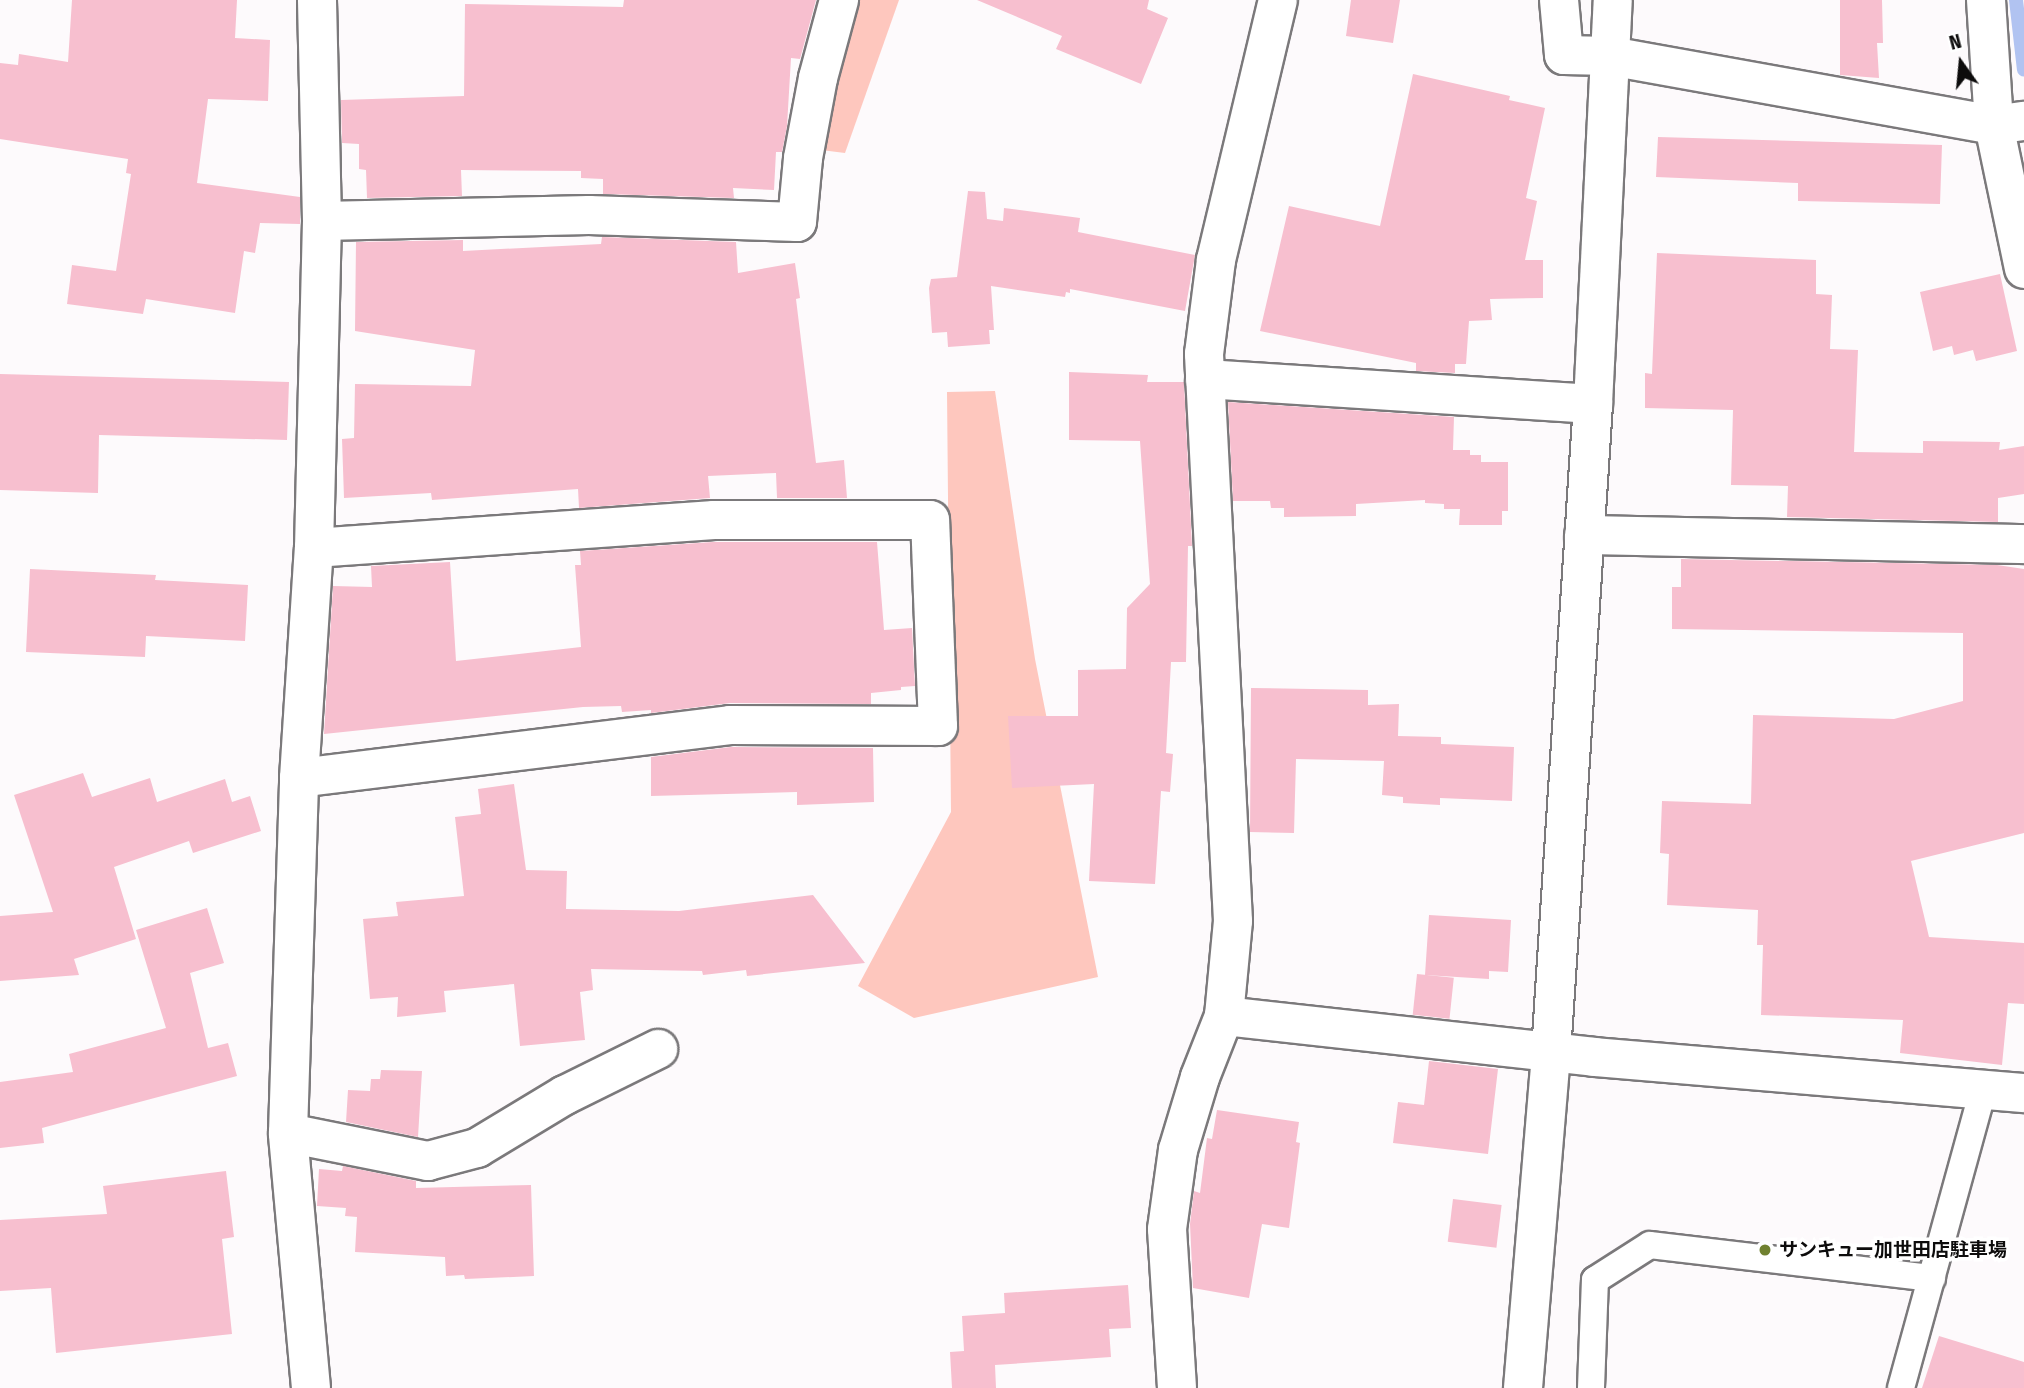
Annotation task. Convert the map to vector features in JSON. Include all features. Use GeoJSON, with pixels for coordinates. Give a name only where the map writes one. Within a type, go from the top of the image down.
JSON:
{"type":"FeatureCollection","features":[{"type":"Feature","properties":{"kind":"street"},"geometry":{"type":"LineString","coordinates":[[311,1388],[288,1133],[299,778],[314,548],[322,221],[317,0]]}},
{"type":"Feature","properties":{"kind":"street"},"geometry":{"type":"LineString","coordinates":[[322,221],[589,215],[797,222],[803,158],[818,78],[839,0]]}},
{"type":"Feature","properties":{"kind":"street"},"geometry":{"type":"LineString","coordinates":[[1177,1388],[1167,1229],[1178,1150],[1200,1077],[1224,1017],[1233,921],[1204,354],[1216,260],[1278,0]]}},
{"type":"Feature","properties":{"kind":"street"},"geometry":{"type":"LineString","coordinates":[[1559,0],[1564,55],[1610,56],[2010,123]]}},
{"type":"Feature","properties":{"kind":"street"},"geometry":{"type":"LineString","coordinates":[[1523,1388],[1551,1053],[1593,404],[1613,0]]}},
{"type":"Feature","properties":{"kind":"street"},"geometry":{"type":"LineString","coordinates":[[1986,0],[2010,123],[2024,268]]}},
{"type":"Feature","properties":{"kind":"street"},"geometry":{"type":"LineString","coordinates":[[1205,379],[1593,404]]}},
{"type":"Feature","properties":{"kind":"street"},"geometry":{"type":"LineString","coordinates":[[299,778],[730,725],[938,726],[930,520],[715,520],[314,548]]}},
{"type":"Feature","properties":{"kind":"street"},"geometry":{"type":"LineString","coordinates":[[1584,535],[2024,544]]}},
{"type":"Feature","properties":{"kind":"street"},"geometry":{"type":"LineString","coordinates":[[1224,1017],[1551,1053],[1984,1087],[2024,1093]]}},
{"type":"Feature","properties":{"kind":"street"},"geometry":{"type":"LineString","coordinates":[[288,1133],[428,1161],[477,1148],[565,1096],[658,1049]]}},
{"type":"Feature","properties":{"kind":"lane"},"geometry":{"type":"LineString","coordinates":[[1900,1388],[1984,1087]]}},
{"type":"Feature","properties":{"kind":"lane"},"geometry":{"type":"LineString","coordinates":[[1591,1388],[1595,1280],[1650,1245],[1932,1278]]}},
{"type":"Feature","properties":{"kind":"shaded area"},"geometry":{"type":"Polygon","coordinates":[[[859,0],[899,0],[845,153],[821,150],[859,0]]]}},
{"type":"Feature","properties":{"kind":"shaded area"},"geometry":{"type":"Polygon","coordinates":[[[995,391],[1035,659],[1098,977],[914,1018],[858,986],[951,812],[947,392],[995,391]]]}},
{"type":"Feature","properties":{"kind":"building"},"geometry":{"type":"Polygon","coordinates":[[[72,0],[237,0],[235,38],[270,40],[268,101],[208,99],[197,183],[300,197],[300,224],[260,223],[255,253],[244,251],[235,313],[146,299],[143,314],[67,304],[72,265],[116,271],[131,174],[126,173],[128,159],[0,139],[0,63],[18,65],[19,54],[68,62],[72,0]]]}},
{"type":"Feature","properties":{"kind":"building"},"geometry":{"type":"Polygon","coordinates":[[[624,0],[816,0],[800,59],[791,58],[787,126],[782,152],[776,152],[774,190],[733,188],[734,198],[603,194],[603,179],[581,178],[581,171],[461,170],[462,196],[367,198],[366,170],[359,169],[359,144],[342,143],[341,100],[464,96],[465,4],[623,7],[624,0]]]}},
{"type":"Feature","properties":{"kind":"building"},"geometry":{"type":"Polygon","coordinates":[[[977,0],[1149,0],[1147,9],[1168,18],[1141,84],[1056,49],[1062,36],[977,0]]]}},
{"type":"Feature","properties":{"kind":"building"},"geometry":{"type":"Polygon","coordinates":[[[1351,0],[1400,0],[1393,43],[1346,36],[1351,0]]]}},
{"type":"Feature","properties":{"kind":"building"},"geometry":{"type":"Polygon","coordinates":[[[1840,0],[1882,0],[1883,43],[1877,43],[1879,78],[1840,75],[1840,0]]]}},
{"type":"Feature","properties":{"kind":"building"},"geometry":{"type":"Polygon","coordinates":[[[1413,74],[1510,96],[1509,100],[1545,108],[1526,198],[1537,201],[1525,260],[1543,260],[1543,298],[1490,299],[1492,320],[1469,321],[1466,364],[1455,364],[1455,373],[1416,371],[1416,363],[1260,331],[1289,206],[1380,226],[1413,74]]]}},
{"type":"Feature","properties":{"kind":"building"},"geometry":{"type":"Polygon","coordinates":[[[1658,137],[1942,145],[1940,204],[1798,201],[1798,183],[1656,177],[1658,137]]]}},
{"type":"Feature","properties":{"kind":"building"},"geometry":{"type":"Polygon","coordinates":[[[968,191],[985,192],[987,219],[1003,221],[1004,208],[1080,218],[1078,232],[1195,255],[1185,311],[1070,289],[1070,293],[1066,292],[1065,297],[991,286],[994,330],[989,330],[990,344],[948,347],[947,332],[932,333],[929,288],[931,279],[957,277],[968,191]]]}},
{"type":"Feature","properties":{"kind":"building"},"geometry":{"type":"Polygon","coordinates":[[[602,237],[736,242],[738,273],[795,263],[800,298],[796,299],[816,463],[844,460],[847,498],[777,498],[776,473],[708,476],[710,498],[579,508],[578,489],[432,500],[431,493],[344,498],[342,439],[354,438],[355,384],[471,386],[475,350],[355,331],[356,242],[463,240],[463,251],[601,244],[602,237]]]}},
{"type":"Feature","properties":{"kind":"building"},"geometry":{"type":"Polygon","coordinates":[[[1657,253],[1816,260],[1816,294],[1832,295],[1830,349],[1858,350],[1854,452],[1923,453],[1923,441],[2000,442],[1999,450],[2024,446],[2024,494],[1998,498],[1998,522],[1787,517],[1788,486],[1731,485],[1733,410],[1645,408],[1645,373],[1652,374],[1657,253]]]}},
{"type":"Feature","properties":{"kind":"building"},"geometry":{"type":"Polygon","coordinates":[[[2000,274],[2017,351],[1976,361],[1973,350],[1954,355],[1952,346],[1933,351],[1920,292],[2000,274]]]}},
{"type":"Feature","properties":{"kind":"building"},"geometry":{"type":"Polygon","coordinates":[[[1069,372],[1148,375],[1147,382],[1184,382],[1192,546],[1188,546],[1186,662],[1171,662],[1166,753],[1173,754],[1170,792],[1161,791],[1155,884],[1089,881],[1094,784],[1012,788],[1008,716],[1078,716],[1078,670],[1126,669],[1127,608],[1150,584],[1140,441],[1069,440],[1069,372]]]}},
{"type":"Feature","properties":{"kind":"building"},"geometry":{"type":"Polygon","coordinates":[[[0,374],[289,382],[287,440],[99,435],[98,493],[0,490],[0,374]]]}},
{"type":"Feature","properties":{"kind":"building"},"geometry":{"type":"Polygon","coordinates":[[[1228,402],[1454,417],[1453,450],[1470,450],[1470,455],[1481,455],[1481,462],[1508,462],[1508,511],[1502,511],[1502,525],[1459,525],[1460,509],[1444,509],[1444,504],[1425,503],[1425,500],[1356,504],[1356,516],[1284,517],[1284,508],[1271,508],[1270,501],[1233,501],[1228,402]]]}},
{"type":"Feature","properties":{"kind":"building"},"geometry":{"type":"Polygon","coordinates":[[[713,542],[877,542],[884,630],[912,628],[915,686],[871,693],[871,704],[730,703],[651,713],[651,710],[622,712],[621,706],[583,707],[324,734],[333,586],[372,587],[371,566],[450,562],[456,661],[581,647],[575,565],[581,565],[580,551],[713,542]]]}},
{"type":"Feature","properties":{"kind":"building"},"geometry":{"type":"Polygon","coordinates":[[[1681,559],[1997,565],[2024,569],[2024,833],[1911,861],[1929,937],[2024,943],[2024,1004],[2008,1003],[2002,1065],[1900,1053],[1903,1020],[1761,1015],[1763,945],[1757,945],[1758,910],[1667,905],[1669,854],[1660,853],[1662,801],[1751,804],[1753,715],[1894,719],[1963,701],[1963,633],[1672,629],[1672,587],[1681,587],[1681,559]]]}},
{"type":"Feature","properties":{"kind":"building"},"geometry":{"type":"Polygon","coordinates":[[[30,569],[156,575],[155,580],[248,585],[245,641],[146,636],[145,657],[26,652],[30,569]]]}},
{"type":"Feature","properties":{"kind":"building"},"geometry":{"type":"Polygon","coordinates":[[[1251,688],[1368,690],[1368,705],[1399,704],[1398,736],[1441,737],[1441,744],[1514,747],[1512,801],[1440,798],[1440,805],[1403,803],[1403,797],[1382,795],[1384,761],[1296,759],[1294,833],[1250,832],[1251,688]]]}},
{"type":"Feature","properties":{"kind":"building"},"geometry":{"type":"Polygon","coordinates":[[[731,747],[873,748],[874,802],[797,805],[797,792],[651,796],[651,757],[731,747]]]}},
{"type":"Feature","properties":{"kind":"building"},"geometry":{"type":"Polygon","coordinates":[[[83,773],[92,797],[150,778],[157,802],[225,779],[232,802],[250,796],[261,831],[193,853],[189,841],[114,867],[136,939],[74,959],[79,975],[0,981],[0,916],[53,912],[14,795],[83,773]]]}},
{"type":"Feature","properties":{"kind":"building"},"geometry":{"type":"Polygon","coordinates":[[[514,784],[526,870],[567,871],[566,909],[679,911],[813,895],[865,963],[747,976],[746,970],[703,975],[702,971],[591,969],[593,990],[580,992],[585,1040],[520,1046],[514,984],[444,991],[446,1012],[397,1017],[398,997],[370,999],[363,919],[398,916],[396,902],[464,896],[455,817],[481,814],[478,789],[514,784]]]}},
{"type":"Feature","properties":{"kind":"building"},"geometry":{"type":"Polygon","coordinates":[[[207,908],[224,963],[190,973],[208,1048],[228,1043],[237,1076],[42,1128],[44,1143],[0,1148],[0,1082],[73,1072],[69,1054],[166,1028],[136,930],[207,908]]]}},
{"type":"Feature","properties":{"kind":"building"},"geometry":{"type":"Polygon","coordinates":[[[1429,915],[1511,920],[1508,972],[1489,971],[1489,979],[1425,975],[1429,915]]]}},
{"type":"Feature","properties":{"kind":"building"},"geometry":{"type":"Polygon","coordinates":[[[1417,974],[1454,978],[1450,1019],[1413,1015],[1417,974]]]}},
{"type":"Feature","properties":{"kind":"building"},"geometry":{"type":"Polygon","coordinates":[[[1429,1061],[1498,1069],[1488,1154],[1393,1143],[1398,1102],[1424,1105],[1429,1061]]]}},
{"type":"Feature","properties":{"kind":"building"},"geometry":{"type":"Polygon","coordinates":[[[381,1070],[422,1071],[418,1137],[346,1122],[348,1090],[370,1091],[371,1079],[380,1079],[381,1070]]]}},
{"type":"Feature","properties":{"kind":"building"},"geometry":{"type":"Polygon","coordinates":[[[1217,1110],[1299,1122],[1296,1142],[1300,1143],[1289,1228],[1262,1224],[1249,1298],[1193,1288],[1190,1224],[1194,1191],[1200,1193],[1207,1138],[1212,1139],[1217,1110]]]}},
{"type":"Feature","properties":{"kind":"building"},"geometry":{"type":"Polygon","coordinates":[[[343,1166],[416,1181],[416,1188],[531,1185],[534,1276],[465,1279],[464,1275],[446,1276],[445,1257],[355,1252],[357,1217],[345,1216],[346,1208],[317,1206],[319,1169],[342,1171],[343,1166]]]}},
{"type":"Feature","properties":{"kind":"building"},"geometry":{"type":"Polygon","coordinates":[[[226,1171],[234,1237],[222,1239],[232,1334],[56,1353],[51,1288],[0,1291],[0,1220],[107,1214],[103,1186],[226,1171]]]}},
{"type":"Feature","properties":{"kind":"building"},"geometry":{"type":"Polygon","coordinates":[[[1453,1199],[1502,1205],[1496,1248],[1448,1242],[1453,1199]]]}},
{"type":"Feature","properties":{"kind":"building"},"geometry":{"type":"Polygon","coordinates":[[[1128,1285],[1131,1328],[1109,1329],[1111,1357],[995,1365],[996,1388],[952,1388],[950,1352],[964,1351],[962,1316],[1005,1313],[1004,1293],[1128,1285]]]}},
{"type":"Feature","properties":{"kind":"building"},"geometry":{"type":"Polygon","coordinates":[[[1939,1336],[2024,1362],[2024,1388],[1922,1388],[1939,1336]]]}},
{"type":"Feature","properties":{"kind":"waterway"},"geometry":{"type":"LineString","coordinates":[[2016,0],[2024,70]]}},
{"type":"Feature","properties":{"kind":"place","name":"サンキュー加世田店駐車場"},"geometry":{"type":"Point","coordinates":[1765,1250]}}]}
